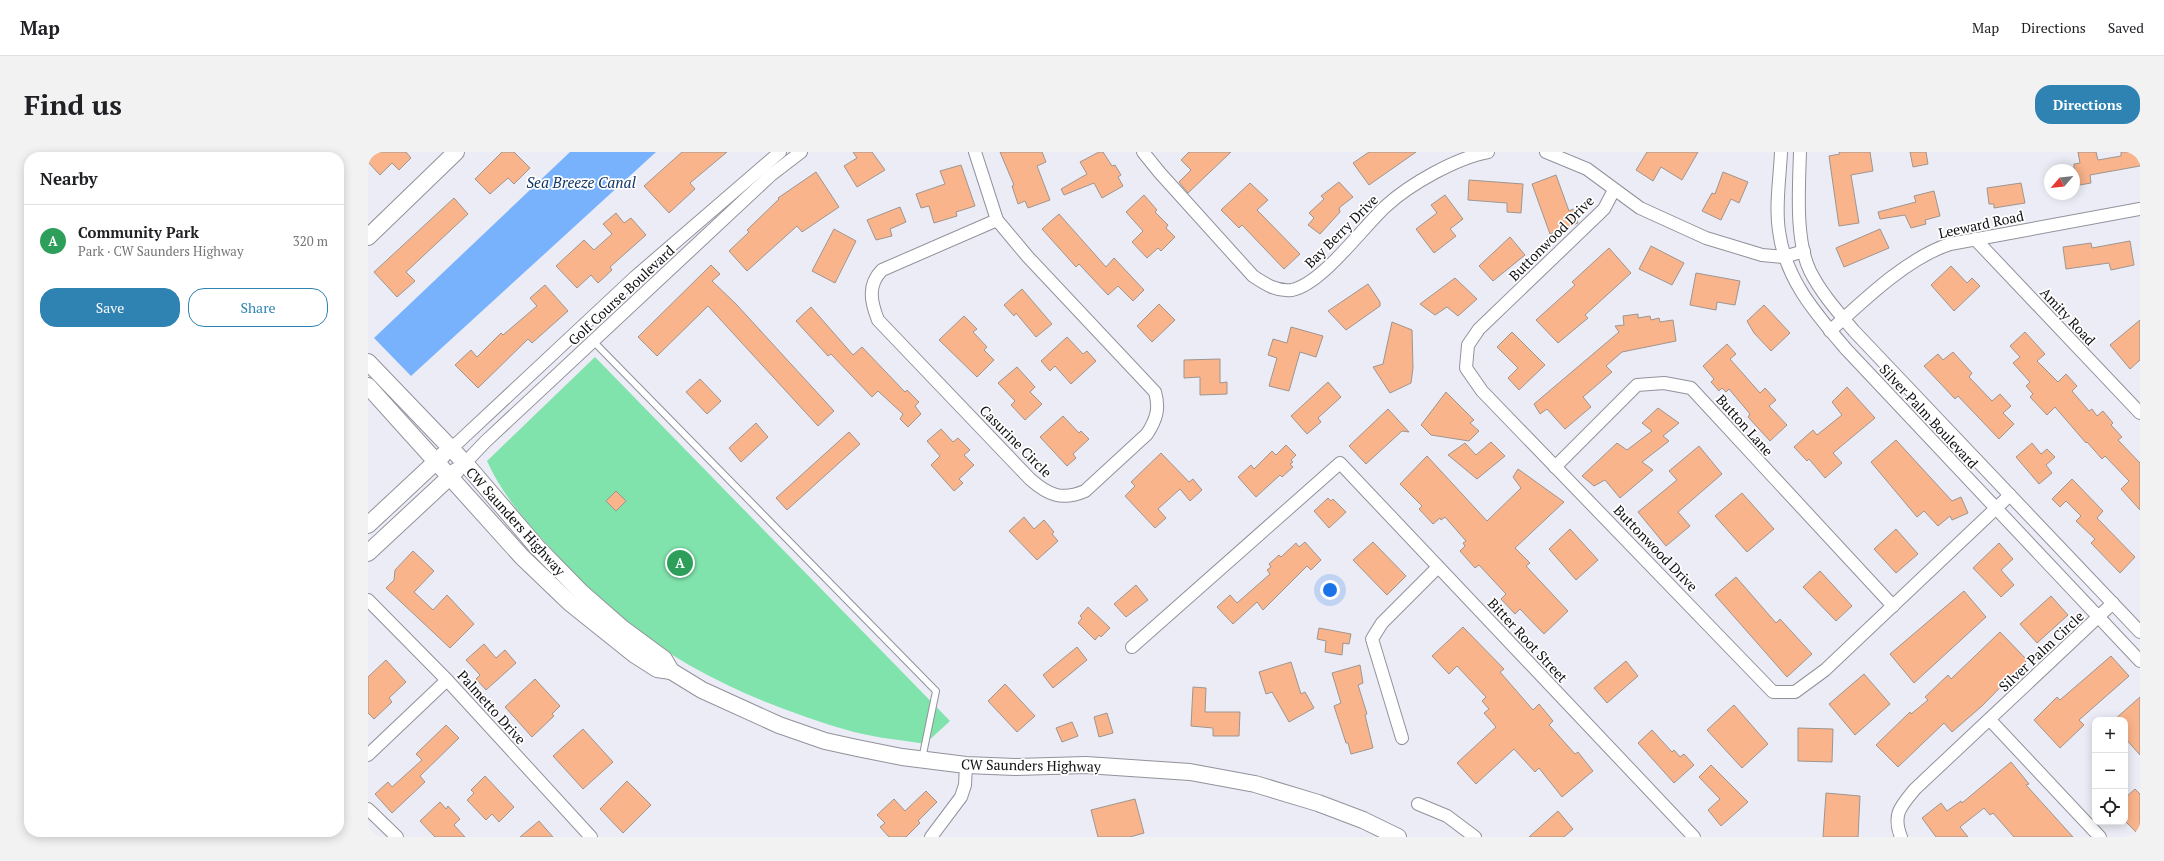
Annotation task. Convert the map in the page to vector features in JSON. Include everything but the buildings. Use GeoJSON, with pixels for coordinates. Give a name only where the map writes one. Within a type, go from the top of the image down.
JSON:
{"type":"FeatureCollection","features":[{"type":"Feature","properties":{"kind":"main road"},"geometry":{"type":"LineString","coordinates":[[368,237],[456,152]]}},
{"type":"Feature","properties":{"kind":"main road","name":"CW Saunders Highway"},"geometry":{"type":"LineString","coordinates":[[368,362],[465,463],[537,547],[581,592],[622,628],[664,659],[671,671]]}},
{"type":"Feature","properties":{"kind":"main road","name":"CW Saunders Highway"},"geometry":{"type":"LineString","coordinates":[[368,386],[435,463],[522,557],[570,604],[635,655],[657,670],[671,671],[702,690],[779,725],[824,741],[902,757],[966,765],[1015,767],[1086,765],[1190,772],[1255,784],[1312,801],[1363,820],[1398,837]]}},
{"type":"Feature","properties":{"kind":"main road"},"geometry":{"type":"LineString","coordinates":[[368,525],[451,449]]}},
{"type":"Feature","properties":{"kind":"main road"},"geometry":{"type":"LineString","coordinates":[[368,553],[465,463]]}},
{"type":"Feature","properties":{"kind":"street","name":"Golf Course Boulevard"},"geometry":{"type":"LineString","coordinates":[[451,449],[634,277],[780,152]]}},
{"type":"Feature","properties":{"kind":"street","name":"Golf Course Boulevard"},"geometry":{"type":"LineString","coordinates":[[465,463],[485,442],[771,175],[801,152]]}},
{"type":"Feature","properties":{"kind":"street","name":"Casurine Circle"},"geometry":{"type":"LineString","coordinates":[[975,152],[997,220],[1028,258],[1154,392],[1157,400],[1158,407],[1155,422],[1147,434],[1085,491],[1075,495],[1064,497],[1050,493],[1040,488],[1030,479],[878,320],[872,305],[872,286],[875,278],[882,270],[997,220]]}},
{"type":"Feature","properties":{"kind":"street","name":"Bay Berry Drive"},"geometry":{"type":"LineString","coordinates":[[1143,152],[1160,173],[1253,276],[1269,288],[1291,290],[1316,278],[1387,205],[1448,165],[1473,155],[1488,152]]}},
{"type":"Feature","properties":{"kind":"street"},"geometry":{"type":"LineString","coordinates":[[1546,152],[1587,169],[1640,208],[1706,238],[1762,255],[1784,257],[1804,252]]}},
{"type":"Feature","properties":{"kind":"street","name":"Silver Palm Boulevard"},"geometry":{"type":"LineString","coordinates":[[1781,152],[1778,230],[1784,257],[1794,281],[1806,300],[1830,331],[2140,661]]}},
{"type":"Feature","properties":{"kind":"street","name":"Silver Palm Boulevard"},"geometry":{"type":"LineString","coordinates":[[1800,152],[1800,227],[1804,252],[1809,270],[1820,289],[1844,319],[2140,632]]}},
{"type":"Feature","properties":{"kind":"street","name":"Buttonwood Drive"},"geometry":{"type":"LineString","coordinates":[[1614,190],[1604,209],[1479,329],[1468,345],[1466,368],[1482,392],[1773,692],[1795,692],[1825,670],[2010,495]]}},
{"type":"Feature","properties":{"kind":"street","name":"Leeward Road"},"geometry":{"type":"LineString","coordinates":[[1830,331],[1919,257],[1933,249],[1975,239],[2140,209]]}},
{"type":"Feature","properties":{"kind":"street","name":"Amity Road"},"geometry":{"type":"LineString","coordinates":[[1975,239],[2140,412]]}},
{"type":"Feature","properties":{"kind":"street","name":"Button Lane"},"geometry":{"type":"LineString","coordinates":[[1555,466],[1638,385],[1664,382],[1691,388],[1893,606]]}},
{"type":"Feature","properties":{"kind":"street","name":"Bitter Root Street"},"geometry":{"type":"LineString","coordinates":[[1132,647],[1340,463],[1694,837]]}},
{"type":"Feature","properties":{"kind":"street"},"geometry":{"type":"LineString","coordinates":[[1402,738],[1372,639],[1382,623],[1438,567]]}},
{"type":"Feature","properties":{"kind":"street","name":"Palmetto Drive"},"geometry":{"type":"LineString","coordinates":[[368,600],[447,680],[591,837]]}},
{"type":"Feature","properties":{"kind":"street","name":"Silver Palm Circle"},"geometry":{"type":"LineString","coordinates":[[1901,837],[1898,828],[1899,809],[1915,789],[2113,603]]}},
{"type":"Feature","properties":{"kind":"street"},"geometry":{"type":"LineString","coordinates":[[368,754],[447,680]]}},
{"type":"Feature","properties":{"kind":"street"},"geometry":{"type":"LineString","coordinates":[[1990,720],[2100,837]]}},
{"type":"Feature","properties":{"kind":"street"},"geometry":{"type":"LineString","coordinates":[[931,837],[961,797],[965,785],[966,765]]}},
{"type":"Feature","properties":{"kind":"street"},"geometry":{"type":"LineString","coordinates":[[1418,804],[1447,816],[1475,837]]}},
{"type":"Feature","properties":{"kind":"street"},"geometry":{"type":"LineString","coordinates":[[368,809],[397,837]]}},
{"type":"Feature","properties":{"kind":"lane"},"geometry":{"type":"LineString","coordinates":[[593,341],[936,691],[922,759]]}},
{"type":"Feature","properties":{"kind":"green space"},"geometry":{"type":"Polygon","coordinates":[[[595,357],[950,721],[925,744],[863,734],[823,723],[762,700],[703,673],[647,639],[612,612],[596,597],[527,522],[501,487],[487,461],[595,357]]]}},
{"type":"Feature","properties":{"kind":"water","name":"Sea Breeze Canal"},"geometry":{"type":"Polygon","coordinates":[[[570,152],[656,152],[411,376],[374,338],[570,152]]]}},
{"type":"Feature","properties":{"kind":"place","name":"Community Park"},"geometry":{"type":"Point","coordinates":[680,563]}}]}
